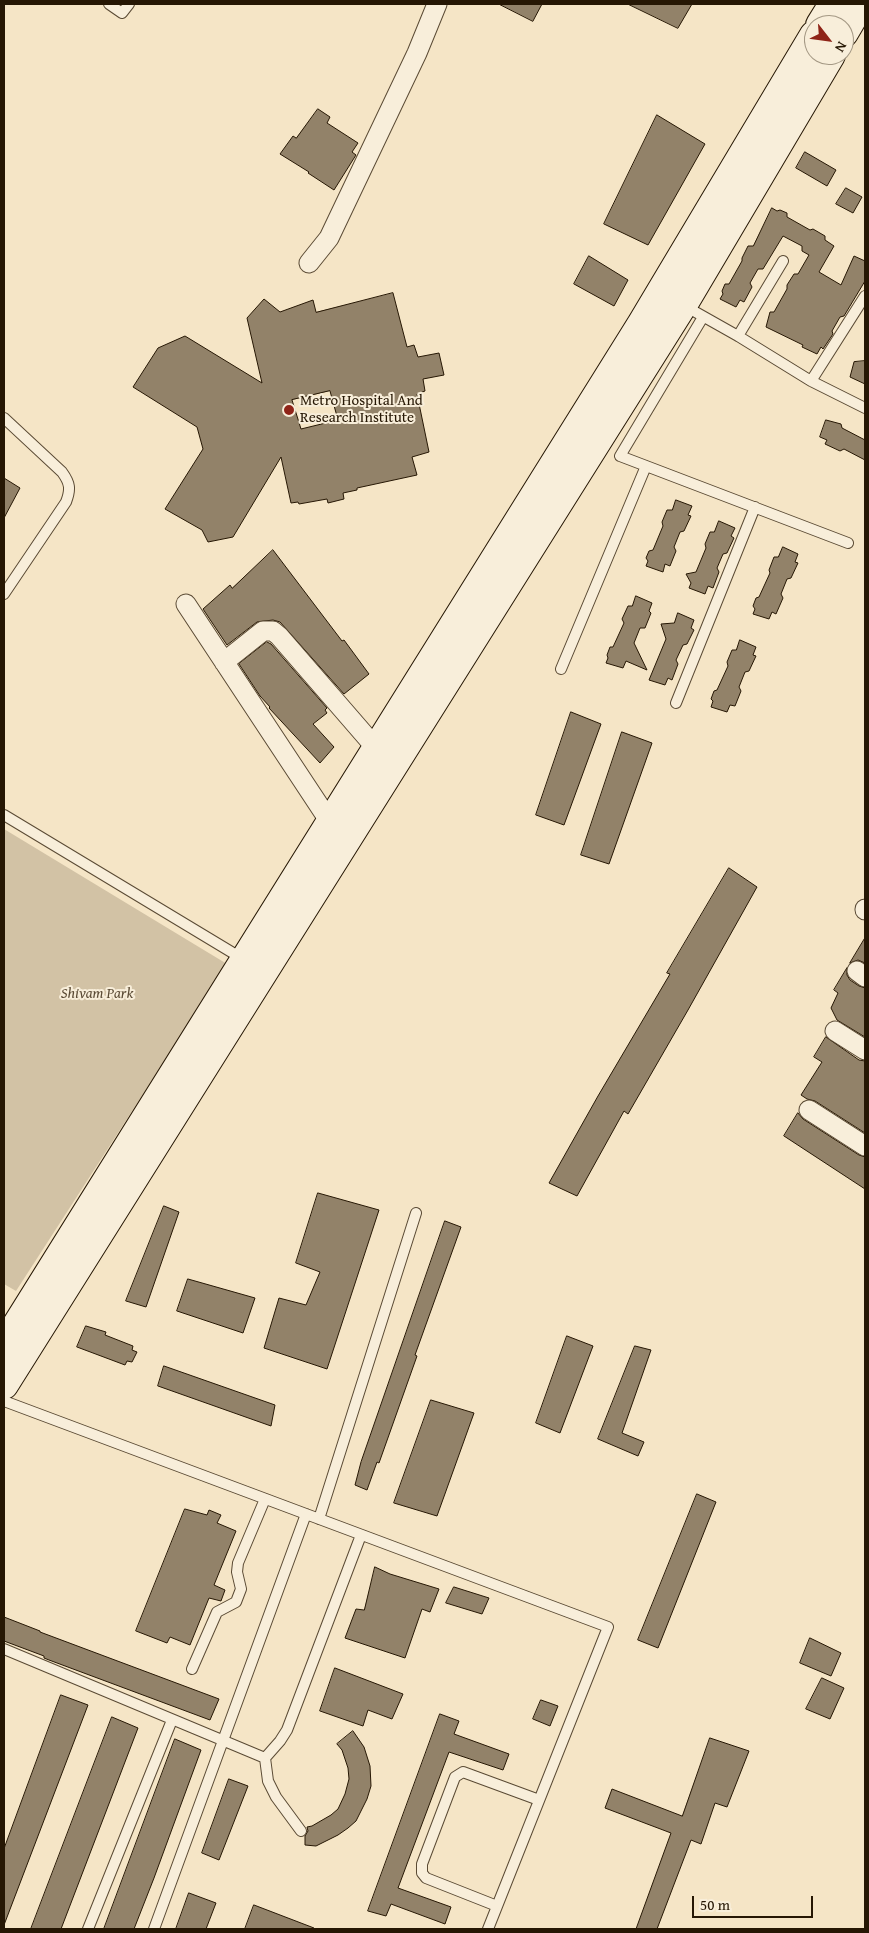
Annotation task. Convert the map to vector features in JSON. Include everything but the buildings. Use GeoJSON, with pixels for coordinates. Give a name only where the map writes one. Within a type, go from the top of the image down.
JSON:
{"type":"FeatureCollection","features":[{"type":"Feature","properties":{"kind":"street"},"geometry":{"type":"LineString","coordinates":[[309,263],[329,238],[417,53],[437,4]]}},
{"type":"Feature","properties":{"kind":"street"},"geometry":{"type":"LineString","coordinates":[[826,15],[833,4]]}},
{"type":"Feature","properties":{"kind":"street"},"geometry":{"type":"LineString","coordinates":[[854,16],[861,4]]}},
{"type":"Feature","properties":{"kind":"street"},"geometry":{"type":"LineString","coordinates":[[4,1385],[168,1102],[244,960],[642,323],[804,52]]}},
{"type":"Feature","properties":{"kind":"street"},"geometry":{"type":"LineString","coordinates":[[4,1345],[168,1102],[693,311],[826,65]]}},
{"type":"Feature","properties":{"kind":"street"},"geometry":{"type":"LineString","coordinates":[[186,604],[330,822]]}},
{"type":"Feature","properties":{"kind":"street"},"geometry":{"type":"LineString","coordinates":[[224,662],[263,631],[273,631],[376,748]]}},
{"type":"Feature","properties":{"kind":"street"},"geometry":{"type":"LineString","coordinates":[[835,1031],[865,1050]]}},
{"type":"Feature","properties":{"kind":"street"},"geometry":{"type":"LineString","coordinates":[[809,1110],[865,1146]]}},
{"type":"Feature","properties":{"kind":"lane"},"geometry":{"type":"LineString","coordinates":[[109,4],[122,13],[129,4]]}},
{"type":"Feature","properties":{"kind":"lane"},"geometry":{"type":"LineString","coordinates":[[738,336],[783,261]]}},
{"type":"Feature","properties":{"kind":"lane"},"geometry":{"type":"LineString","coordinates":[[811,382],[865,296]]}},
{"type":"Feature","properties":{"kind":"lane"},"geometry":{"type":"LineString","coordinates":[[848,543],[620,456],[693,311],[738,336],[811,382],[865,408]]}},
{"type":"Feature","properties":{"kind":"lane"},"geometry":{"type":"LineString","coordinates":[[4,418],[62,472],[69,483],[70,492],[66,502],[4,594]]}},
{"type":"Feature","properties":{"kind":"lane"},"geometry":{"type":"LineString","coordinates":[[562,669],[646,466]]}},
{"type":"Feature","properties":{"kind":"lane"},"geometry":{"type":"LineString","coordinates":[[676,703],[755,507]]}},
{"type":"Feature","properties":{"kind":"lane"},"geometry":{"type":"LineString","coordinates":[[4,815],[244,960]]}},
{"type":"Feature","properties":{"kind":"lane"},"geometry":{"type":"LineString","coordinates":[[319,1519],[416,1213]]}},
{"type":"Feature","properties":{"kind":"lane"},"geometry":{"type":"LineString","coordinates":[[4,1400],[608,1627],[488,1929]]}},
{"type":"Feature","properties":{"kind":"lane"},"geometry":{"type":"LineString","coordinates":[[192,1669],[216,1612],[236,1602],[241,1589],[237,1572],[238,1563],[265,1499]]}},
{"type":"Feature","properties":{"kind":"lane"},"geometry":{"type":"LineString","coordinates":[[154,1929],[306,1514]]}},
{"type":"Feature","properties":{"kind":"lane"},"geometry":{"type":"LineString","coordinates":[[301,1831],[276,1797],[268,1781],[265,1758],[287,1730],[361,1535]]}},
{"type":"Feature","properties":{"kind":"lane"},"geometry":{"type":"LineString","coordinates":[[4,1648],[265,1758]]}},
{"type":"Feature","properties":{"kind":"lane"},"geometry":{"type":"LineString","coordinates":[[88,1929],[172,1720]]}},
{"type":"Feature","properties":{"kind":"lane"},"geometry":{"type":"LineString","coordinates":[[497,1906],[426,1878],[422,1873],[422,1864],[455,1777],[462,1772],[539,1800]]}},
{"type":"Feature","properties":{"kind":"green space","name":"Shivam Park"},"geometry":{"type":"Polygon","coordinates":[[[4,829],[227,964],[16,1291],[4,1284],[4,829]]]}},
{"type":"Feature","properties":{"kind":"place","name":"Metro Hospital And Research Institute"},"geometry":{"type":"Point","coordinates":[289,410]}}]}
